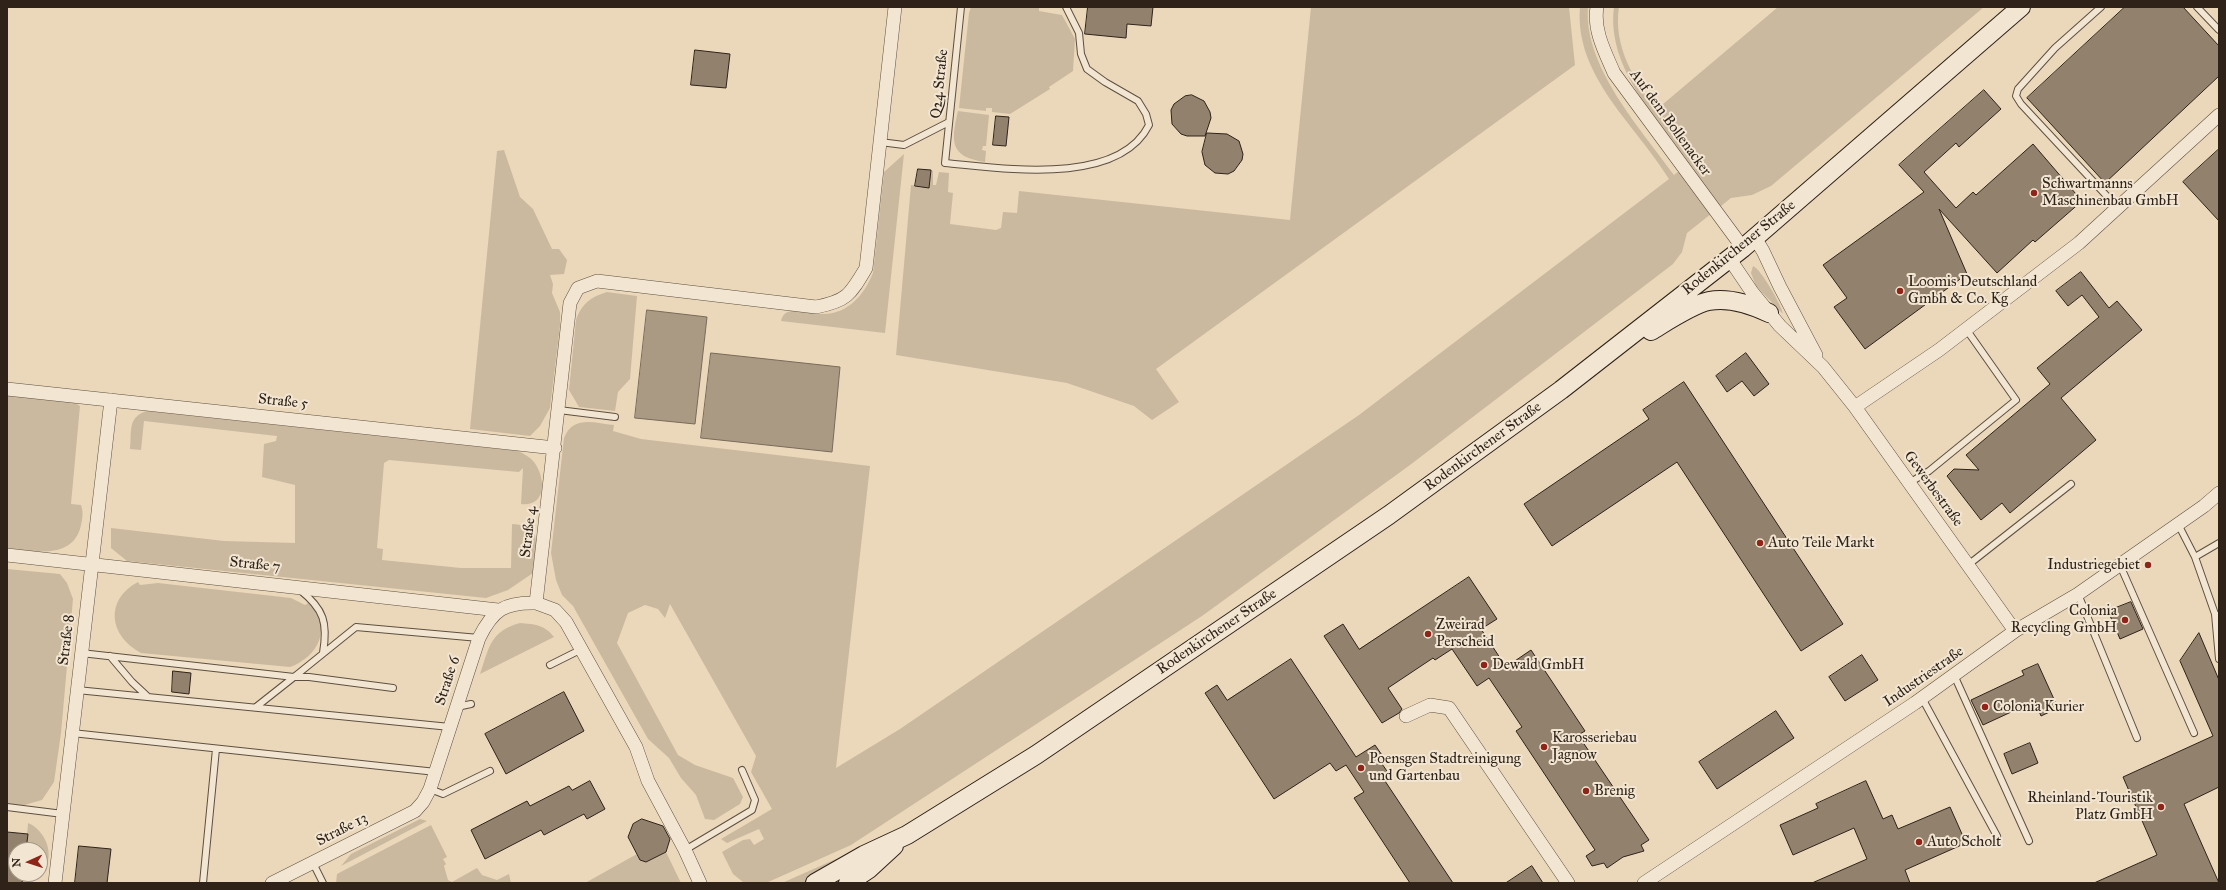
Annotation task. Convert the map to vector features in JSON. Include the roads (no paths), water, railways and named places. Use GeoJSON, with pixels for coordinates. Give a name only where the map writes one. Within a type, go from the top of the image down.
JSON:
{"type":"FeatureCollection","features":[{"type":"Feature","properties":{"kind":"main road","name":"Rodenkirchener Straße"},"geometry":{"type":"LineString","coordinates":[[815,883],[864,855],[906,835],[1036,755],[1389,515],[1561,390],[1742,248],[2021,7]]}},
{"type":"Feature","properties":{"kind":"main road"},"geometry":{"type":"LineString","coordinates":[[1616,346],[1644,335],[1709,301],[1733,301],[1756,307],[1769,313]]}},
{"type":"Feature","properties":{"kind":"main road","name":"Rodenkirchener Straße"},"geometry":{"type":"LineString","coordinates":[[848,883],[869,869],[906,835]]}},
{"type":"Feature","properties":{"kind":"street"},"geometry":{"type":"LineString","coordinates":[[880,142],[895,7]]}},
{"type":"Feature","properties":{"kind":"street","name":"Auf dem Bollenacker"},"geometry":{"type":"LineString","coordinates":[[1598,7],[1596,18],[1601,44],[1614,73],[1742,248]]}},
{"type":"Feature","properties":{"kind":"street"},"geometry":{"type":"LineString","coordinates":[[1855,407],[1966,329],[2079,243],[2217,120]]}},
{"type":"Feature","properties":{"kind":"street","name":"Straße 4"},"geometry":{"type":"LineString","coordinates":[[536,603],[555,448],[570,303],[578,288],[597,281],[816,307],[837,303],[852,291],[866,268],[880,142]]}},
{"type":"Feature","properties":{"kind":"street","name":"Gewerbestraße"},"geometry":{"type":"LineString","coordinates":[[1742,248],[1769,313],[1823,367],[1855,407],[2015,631]]}},
{"type":"Feature","properties":{"kind":"street","name":"Gewerbestraße"},"geometry":{"type":"LineString","coordinates":[[1742,248],[1763,251],[1786,300],[1823,367]]}},
{"type":"Feature","properties":{"kind":"street","name":"Straße 5"},"geometry":{"type":"LineString","coordinates":[[7,389],[555,448]]}},
{"type":"Feature","properties":{"kind":"street","name":"Straße 8"},"geometry":{"type":"LineString","coordinates":[[55,883],[111,400]]}},
{"type":"Feature","properties":{"kind":"street","name":"Industriestraße"},"geometry":{"type":"LineString","coordinates":[[1644,883],[1922,698],[2015,631],[2078,594],[2178,524],[2219,493]]}},
{"type":"Feature","properties":{"kind":"street","name":"Straße 7"},"geometry":{"type":"LineString","coordinates":[[7,555],[294,585],[498,610]]}},
{"type":"Feature","properties":{"kind":"street"},"geometry":{"type":"LineString","coordinates":[[498,610],[514,604],[536,603],[555,610],[566,622],[636,747],[648,781],[685,850],[700,883]]}},
{"type":"Feature","properties":{"kind":"street","name":"Straße 6"},"geometry":{"type":"LineString","coordinates":[[423,802],[430,790],[479,638],[487,622],[498,610]]}},
{"type":"Feature","properties":{"kind":"street"},"geometry":{"type":"LineString","coordinates":[[1406,716],[1430,704],[1449,708],[1568,883]]}},
{"type":"Feature","properties":{"kind":"street","name":"Straße 13"},"geometry":{"type":"LineString","coordinates":[[272,883],[415,811],[423,802]]}},
{"type":"Feature","properties":{"kind":"lane","name":"Q24 Straße"},"geometry":{"type":"LineString","coordinates":[[961,7],[945,163],[1003,168],[1061,170],[1106,160],[1130,148],[1143,136],[1149,125],[1146,114],[1138,101],[1105,82],[1087,69],[1081,54],[1079,33],[1066,7]]}},
{"type":"Feature","properties":{"kind":"lane"},"geometry":{"type":"LineString","coordinates":[[2101,7],[2056,48],[2018,90],[2016,96],[2021,104],[2118,208]]}},
{"type":"Feature","properties":{"kind":"lane"},"geometry":{"type":"LineString","coordinates":[[2197,7],[2219,30]]}},
{"type":"Feature","properties":{"kind":"lane"},"geometry":{"type":"LineString","coordinates":[[880,142],[904,145],[949,122]]}},
{"type":"Feature","properties":{"kind":"lane"},"geometry":{"type":"LineString","coordinates":[[1909,483],[1928,471],[2016,400],[1966,329]]}},
{"type":"Feature","properties":{"kind":"lane"},"geometry":{"type":"LineString","coordinates":[[559,410],[615,417]]}},
{"type":"Feature","properties":{"kind":"lane"},"geometry":{"type":"LineString","coordinates":[[1968,565],[2071,484]]}},
{"type":"Feature","properties":{"kind":"lane"},"geometry":{"type":"LineString","coordinates":[[2178,524],[2195,557],[2217,615],[2219,660]]}},
{"type":"Feature","properties":{"kind":"lane"},"geometry":{"type":"LineString","coordinates":[[2195,557],[2219,543]]}},
{"type":"Feature","properties":{"kind":"lane"},"geometry":{"type":"LineString","coordinates":[[2120,565],[2194,733]]}},
{"type":"Feature","properties":{"kind":"lane"},"geometry":{"type":"LineString","coordinates":[[294,585],[313,600],[323,615],[326,634],[323,653]]}},
{"type":"Feature","properties":{"kind":"lane"},"geometry":{"type":"LineString","coordinates":[[2078,594],[2137,738]]}},
{"type":"Feature","properties":{"kind":"lane"},"geometry":{"type":"LineString","coordinates":[[256,707],[356,627],[479,638]]}},
{"type":"Feature","properties":{"kind":"lane"},"geometry":{"type":"LineString","coordinates":[[550,665],[582,649]]}},
{"type":"Feature","properties":{"kind":"lane"},"geometry":{"type":"LineString","coordinates":[[81,653],[294,677],[309,677],[393,688]]}},
{"type":"Feature","properties":{"kind":"lane"},"geometry":{"type":"LineString","coordinates":[[110,656],[132,682],[149,697]]}},
{"type":"Feature","properties":{"kind":"lane"},"geometry":{"type":"LineString","coordinates":[[1954,675],[2029,841]]}},
{"type":"Feature","properties":{"kind":"lane"},"geometry":{"type":"LineString","coordinates":[[77,690],[450,727]]}},
{"type":"Feature","properties":{"kind":"lane"},"geometry":{"type":"LineString","coordinates":[[1922,698],[1997,836]]}},
{"type":"Feature","properties":{"kind":"lane"},"geometry":{"type":"LineString","coordinates":[[457,707],[471,704]]}},
{"type":"Feature","properties":{"kind":"lane"},"geometry":{"type":"LineString","coordinates":[[72,733],[436,772]]}},
{"type":"Feature","properties":{"kind":"lane"},"geometry":{"type":"LineString","coordinates":[[203,883],[216,749]]}},
{"type":"Feature","properties":{"kind":"lane"},"geometry":{"type":"LineString","coordinates":[[685,850],[746,815],[752,810],[755,800],[742,770]]}},
{"type":"Feature","properties":{"kind":"lane"},"geometry":{"type":"LineString","coordinates":[[430,790],[443,794],[490,771]]}},
{"type":"Feature","properties":{"kind":"lane"},"geometry":{"type":"LineString","coordinates":[[7,807],[63,814]]}},
{"type":"Feature","properties":{"kind":"lane"},"geometry":{"type":"LineString","coordinates":[[313,863],[323,883]]}},
{"type":"Feature","properties":{"kind":"place","name":"Schwartmanns Maschinenbau GmbH"},"geometry":{"type":"Point","coordinates":[2034,193]}},
{"type":"Feature","properties":{"kind":"place","name":"Loomis Deutschland Gmbh & Co. Kg"},"geometry":{"type":"Point","coordinates":[1900,291]}},
{"type":"Feature","properties":{"kind":"place","name":"Auto Teile Markt"},"geometry":{"type":"Point","coordinates":[1760,543]}},
{"type":"Feature","properties":{"kind":"place","name":"Industriegebiet"},"geometry":{"type":"Point","coordinates":[2148,565]}},
{"type":"Feature","properties":{"kind":"place","name":"Colonia Recycling GmbH"},"geometry":{"type":"Point","coordinates":[2125,620]}},
{"type":"Feature","properties":{"kind":"place","name":"Zweirad Perscheid"},"geometry":{"type":"Point","coordinates":[1428,634]}},
{"type":"Feature","properties":{"kind":"place","name":"Dewald GmbH"},"geometry":{"type":"Point","coordinates":[1484,665]}},
{"type":"Feature","properties":{"kind":"place","name":"Colonia Kurier"},"geometry":{"type":"Point","coordinates":[1985,707]}},
{"type":"Feature","properties":{"kind":"place","name":"Karosseriebau Jagnow"},"geometry":{"type":"Point","coordinates":[1544,747]}},
{"type":"Feature","properties":{"kind":"place","name":"Poensgen Stadtreinigung und Gartenbau"},"geometry":{"type":"Point","coordinates":[1361,768]}},
{"type":"Feature","properties":{"kind":"place","name":"Brenig"},"geometry":{"type":"Point","coordinates":[1586,791]}},
{"type":"Feature","properties":{"kind":"place","name":"Rheinland-Touristik Platz GmbH"},"geometry":{"type":"Point","coordinates":[2161,807]}},
{"type":"Feature","properties":{"kind":"place","name":"Auto Scholt"},"geometry":{"type":"Point","coordinates":[1919,842]}}]}
